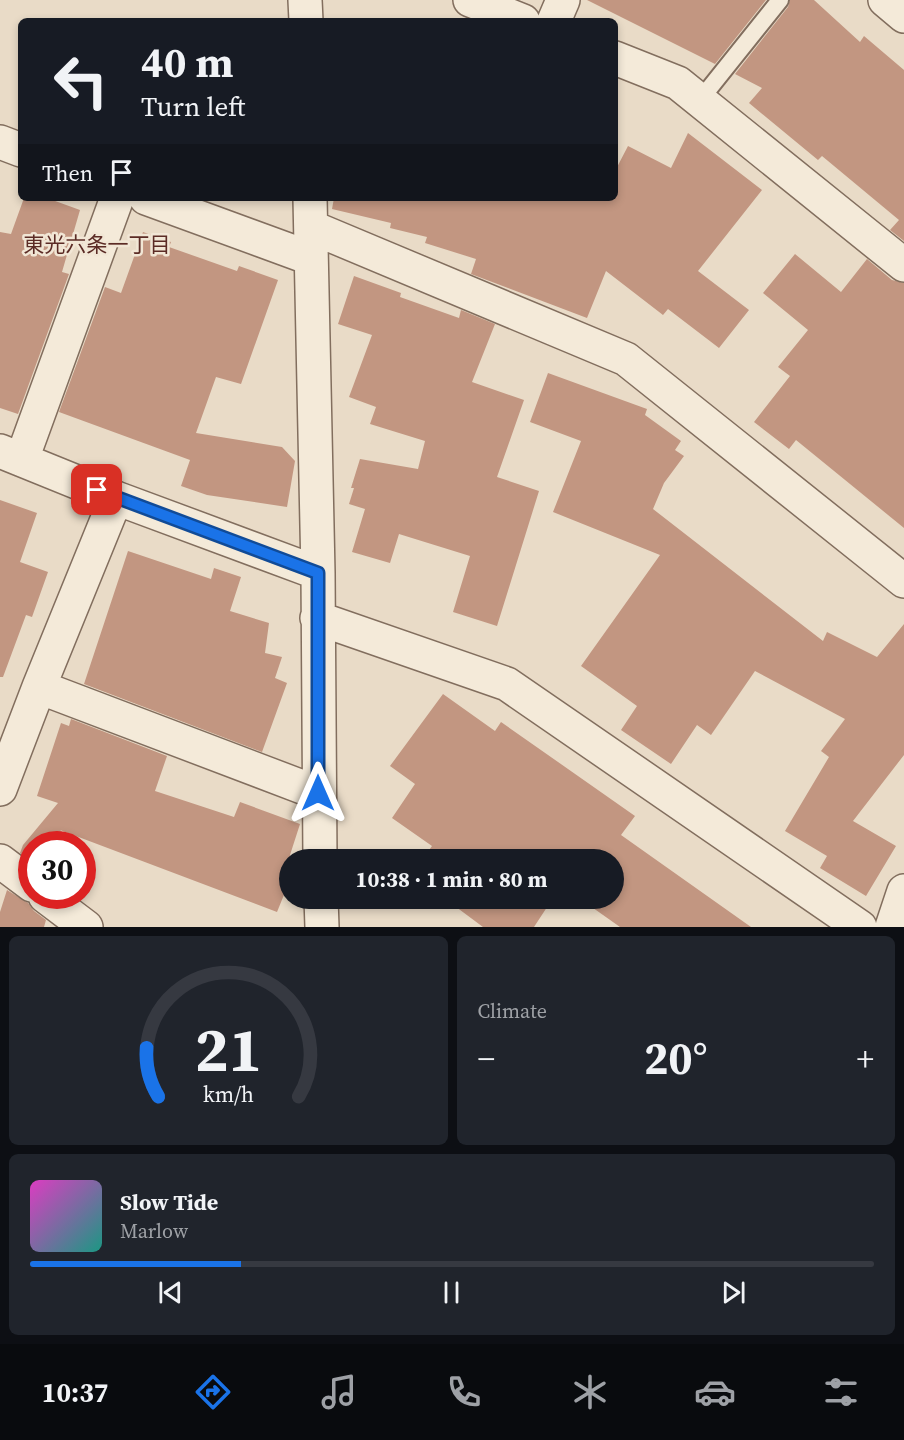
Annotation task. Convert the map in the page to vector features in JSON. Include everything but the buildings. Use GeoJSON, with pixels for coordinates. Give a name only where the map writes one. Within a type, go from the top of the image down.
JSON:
{"type":"FeatureCollection","features":[{"type":"Feature","properties":{"kind":"street"},"geometry":{"type":"LineString","coordinates":[[305,0],[306,18]]}},
{"type":"Feature","properties":{"kind":"street"},"geometry":{"type":"LineString","coordinates":[[470,0],[515,18]]}},
{"type":"Feature","properties":{"kind":"street"},"geometry":{"type":"LineString","coordinates":[[555,18],[563,0]]}},
{"type":"Feature","properties":{"kind":"street"},"geometry":{"type":"LineString","coordinates":[[885,0],[904,16]]}},
{"type":"Feature","properties":{"kind":"street"},"geometry":{"type":"LineString","coordinates":[[618,59],[678,83],[904,265]]}},
{"type":"Feature","properties":{"kind":"street"},"geometry":{"type":"LineString","coordinates":[[0,142],[18,149]]}},
{"type":"Feature","properties":{"kind":"street"},"geometry":{"type":"LineString","coordinates":[[116,201],[11,455],[116,498],[318,573]]}},
{"type":"Feature","properties":{"kind":"street"},"geometry":{"type":"LineString","coordinates":[[162,201],[310,228],[626,359],[904,581]]}},
{"type":"Feature","properties":{"kind":"street"},"geometry":{"type":"LineString","coordinates":[[310,228],[318,573],[320,849]]}},
{"type":"Feature","properties":{"kind":"street"},"geometry":{"type":"LineString","coordinates":[[0,789],[116,498]]}},
{"type":"Feature","properties":{"kind":"street"},"geometry":{"type":"LineString","coordinates":[[317,618],[507,684],[860,927]]}},
{"type":"Feature","properties":{"kind":"street"},"geometry":{"type":"LineString","coordinates":[[39,687],[318,793]]}},
{"type":"Feature","properties":{"kind":"street"},"geometry":{"type":"LineString","coordinates":[[0,861],[18,874]]}},
{"type":"Feature","properties":{"kind":"street"},"geometry":{"type":"LineString","coordinates":[[892,927],[904,891]]}},
{"type":"Feature","properties":{"kind":"street"},"geometry":{"type":"LineString","coordinates":[[62,909],[86,927]]}},
{"type":"Feature","properties":{"kind":"street"},"geometry":{"type":"LineString","coordinates":[[321,909],[322,927]]}},
{"type":"Feature","properties":{"kind":"lane"},"geometry":{"type":"LineString","coordinates":[[700,100],[780,0]]}},
{"type":"Feature","properties":{"kind":"district","name":"東光六条一丁目"},"geometry":{"type":"Point","coordinates":[97,244]}},
{"type":"Feature","properties":{"kind":"route"},"geometry":{"type":"LineString","coordinates":[[97,490],[318,573],[318,793]]}}]}
